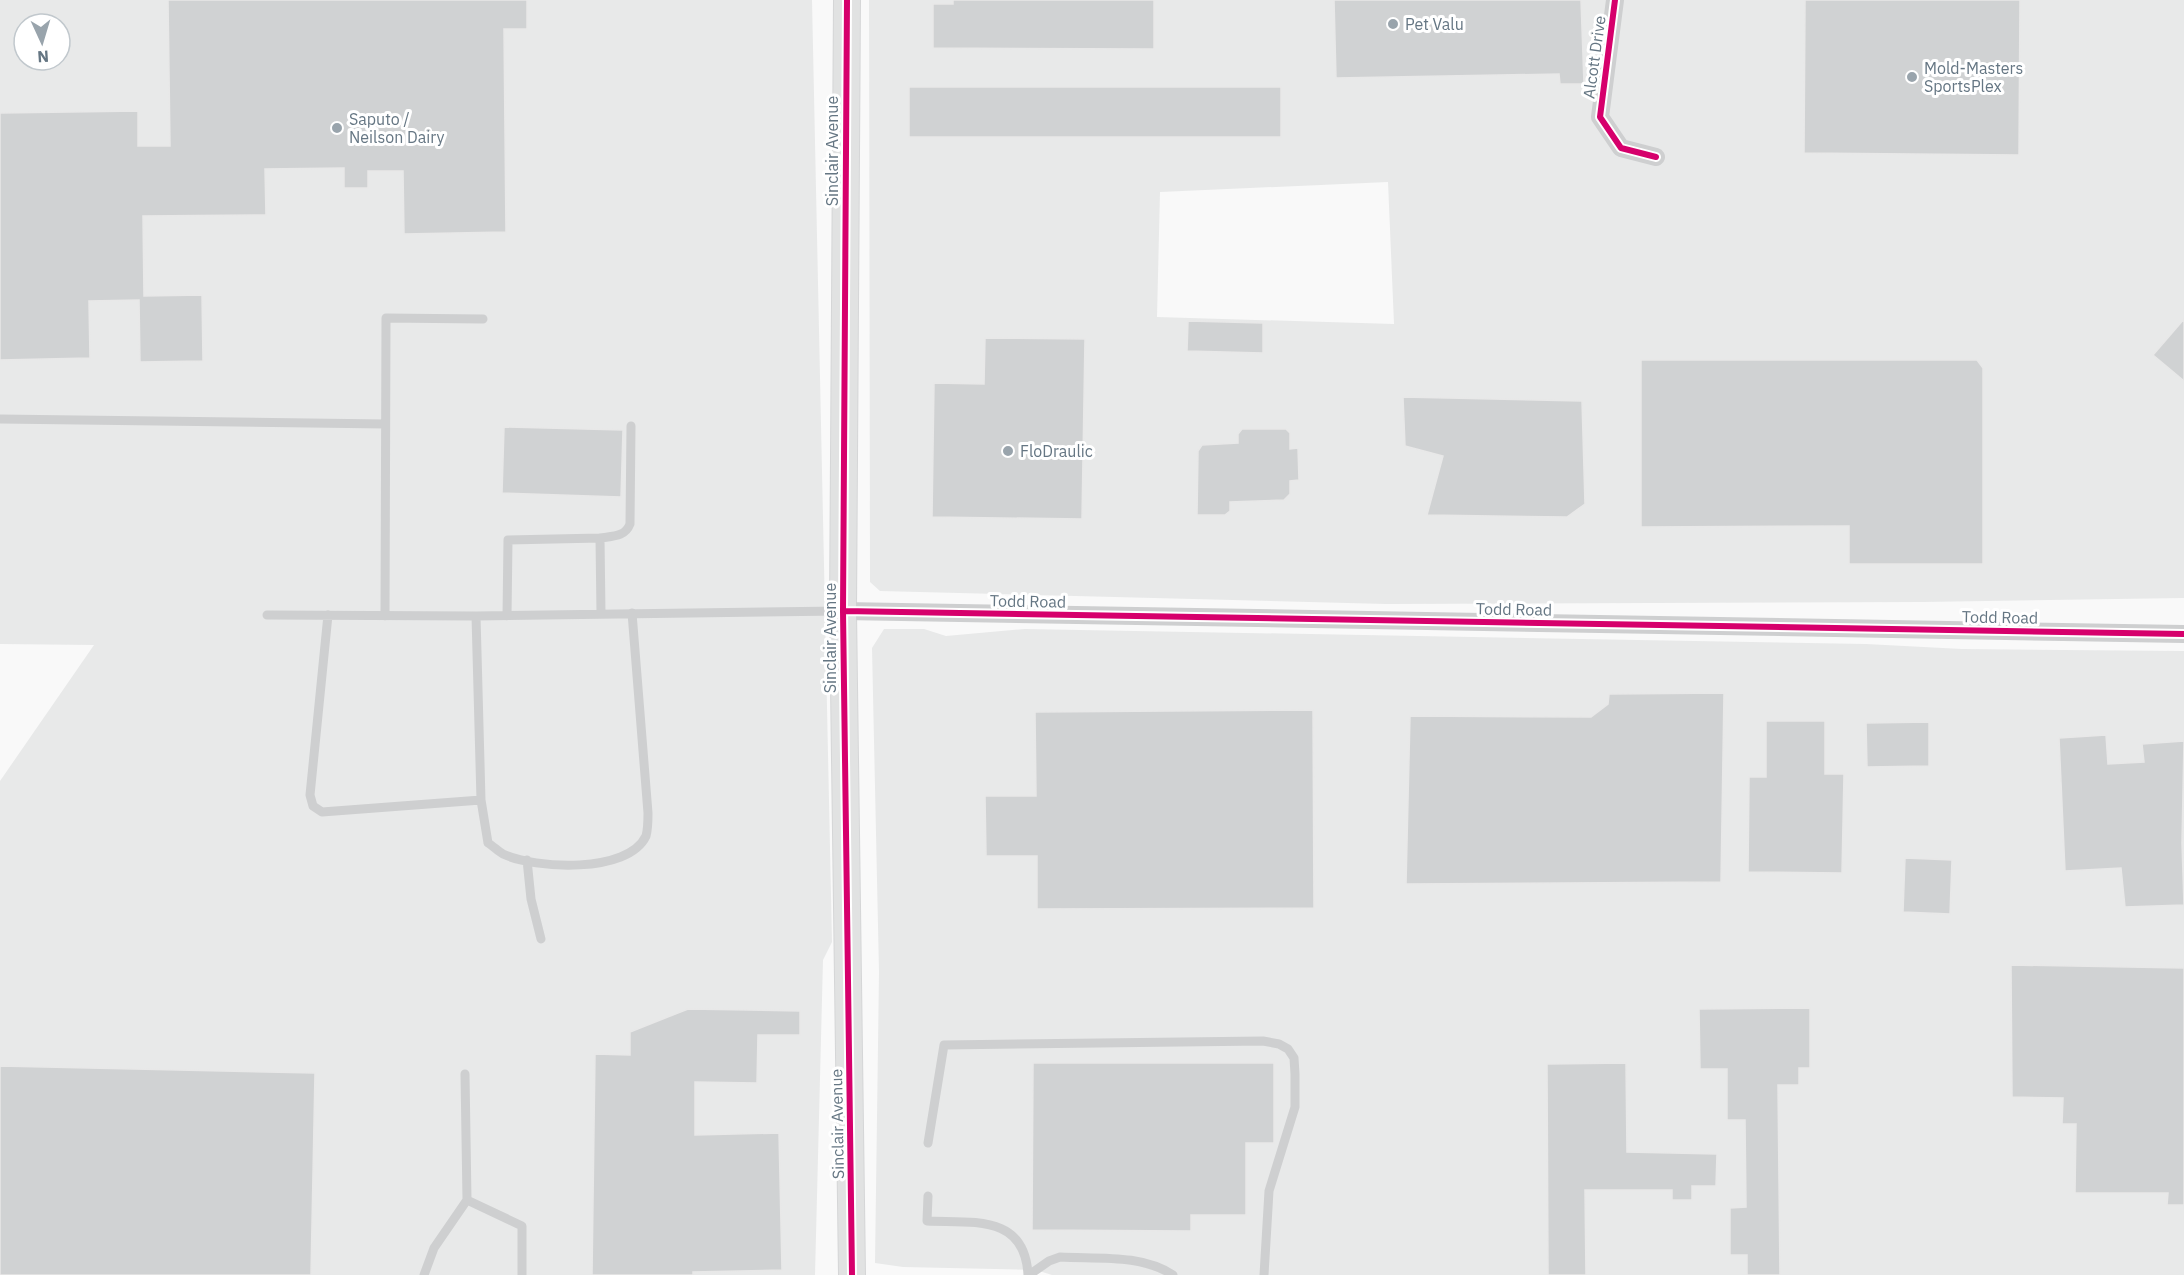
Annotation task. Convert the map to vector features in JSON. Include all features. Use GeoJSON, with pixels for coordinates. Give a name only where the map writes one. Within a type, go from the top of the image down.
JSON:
{"type":"FeatureCollection","features":[{"type":"Feature","properties":{"kind":"street","name":"Sinclair Avenue"},"geometry":{"type":"LineString","coordinates":[[847,0],[843,611],[852,1275]]}},
{"type":"Feature","properties":{"kind":"street","name":"Alcott Drive"},"geometry":{"type":"LineString","coordinates":[[1615,0],[1600,117],[1621,148],[1656,157]]}},
{"type":"Feature","properties":{"kind":"street","name":"Todd Road"},"geometry":{"type":"LineString","coordinates":[[843,611],[2184,634]]}},
{"type":"Feature","properties":{"kind":"lane"},"geometry":{"type":"LineString","coordinates":[[385,615],[386,318],[483,319]]}},
{"type":"Feature","properties":{"kind":"lane"},"geometry":{"type":"LineString","coordinates":[[0,419],[386,424]]}},
{"type":"Feature","properties":{"kind":"lane"},"geometry":{"type":"LineString","coordinates":[[507,616],[508,540],[600,537],[622,535],[628,531],[630,525],[631,426]]}},
{"type":"Feature","properties":{"kind":"lane"},"geometry":{"type":"LineString","coordinates":[[600,537],[602,614]]}},
{"type":"Feature","properties":{"kind":"lane"},"geometry":{"type":"LineString","coordinates":[[267,615],[507,616],[843,611]]}},
{"type":"Feature","properties":{"kind":"lane"},"geometry":{"type":"LineString","coordinates":[[476,616],[481,800],[488,843],[503,854],[561,866],[601,862],[627,854],[639,845],[646,834],[648,813],[632,614]]}},
{"type":"Feature","properties":{"kind":"lane"},"geometry":{"type":"LineString","coordinates":[[328,615],[310,795],[313,806],[322,812],[481,800]]}},
{"type":"Feature","properties":{"kind":"lane"},"geometry":{"type":"LineString","coordinates":[[527,860],[531,899],[541,939]]}},
{"type":"Feature","properties":{"kind":"lane"},"geometry":{"type":"LineString","coordinates":[[928,1143],[944,1045],[1263,1041],[1279,1044],[1288,1049],[1294,1058],[1295,1107],[1269,1191],[1264,1275]]}},
{"type":"Feature","properties":{"kind":"lane"},"geometry":{"type":"LineString","coordinates":[[424,1275],[434,1248],[467,1200],[465,1074]]}},
{"type":"Feature","properties":{"kind":"lane"},"geometry":{"type":"LineString","coordinates":[[928,1196],[927,1221],[991,1224],[1011,1233],[1025,1253],[1029,1275],[1049,1261],[1060,1257],[1133,1260],[1162,1268],[1173,1275]]}},
{"type":"Feature","properties":{"kind":"lane"},"geometry":{"type":"LineString","coordinates":[[467,1200],[522,1226],[522,1275]]}},
{"type":"Feature","properties":{"kind":"shaded area"},"geometry":{"type":"Polygon","coordinates":[[[0,0],[812,0],[832,942],[823,960],[815,1275],[0,1275],[0,781],[94,645],[0,644],[0,0]]]}},
{"type":"Feature","properties":{"kind":"shaded area"},"geometry":{"type":"Polygon","coordinates":[[[869,0],[2184,0],[2184,598],[1923,602],[1386,604],[880,591],[870,582],[869,0]],[[1388,182],[1160,192],[1157,317],[1394,324],[1388,182]]]}},
{"type":"Feature","properties":{"kind":"shaded area"},"geometry":{"type":"Polygon","coordinates":[[[884,629],[924,629],[946,636],[1025,629],[1866,644],[1962,649],[2184,651],[2184,1275],[1052,1275],[1036,1270],[903,1267],[875,1263],[879,972],[872,648],[884,629]]]}},
{"type":"Feature","properties":{"kind":"building","name":"Saputo / Neilson Dairy"},"geometry":{"type":"Polygon","coordinates":[[[168,0],[527,0],[527,29],[504,29],[506,232],[404,234],[403,171],[368,171],[368,188],[344,188],[344,168],[265,169],[266,215],[143,216],[144,296],[202,295],[203,361],[140,362],[139,300],[89,301],[90,358],[0,360],[0,113],[138,111],[138,146],[170,146],[168,0]]]}},
{"type":"Feature","properties":{"kind":"building"},"geometry":{"type":"Polygon","coordinates":[[[953,0],[1154,0],[1154,49],[933,48],[933,4],[953,4],[953,0]]]}},
{"type":"Feature","properties":{"kind":"building"},"geometry":{"type":"Polygon","coordinates":[[[1334,0],[1581,0],[1584,84],[1560,84],[1559,74],[1336,78],[1334,0]]]}},
{"type":"Feature","properties":{"kind":"building","name":"Mold-Masters SportsPlex"},"geometry":{"type":"Polygon","coordinates":[[[1805,0],[2020,0],[2019,155],[1804,153],[1805,0]]]}},
{"type":"Feature","properties":{"kind":"building"},"geometry":{"type":"Polygon","coordinates":[[[909,87],[1281,87],[1281,137],[909,137],[909,87]]]}},
{"type":"Feature","properties":{"kind":"building"},"geometry":{"type":"Polygon","coordinates":[[[2184,319],[2184,381],[2153,355],[2184,319]]]}},
{"type":"Feature","properties":{"kind":"building"},"geometry":{"type":"Polygon","coordinates":[[[1188,321],[1263,323],[1263,353],[1187,351],[1188,321]]]}},
{"type":"Feature","properties":{"kind":"building","name":"FloDraulic"},"geometry":{"type":"Polygon","coordinates":[[[985,338],[1085,339],[1082,519],[932,517],[934,383],[984,384],[985,338]]]}},
{"type":"Feature","properties":{"kind":"building"},"geometry":{"type":"Polygon","coordinates":[[[1641,360],[1977,360],[1983,368],[1983,564],[1849,564],[1849,526],[1641,527],[1641,360]]]}},
{"type":"Feature","properties":{"kind":"building"},"geometry":{"type":"Polygon","coordinates":[[[1403,397],[1582,401],[1585,504],[1567,517],[1427,515],[1443,456],[1405,446],[1403,397]]]}},
{"type":"Feature","properties":{"kind":"building"},"geometry":{"type":"Polygon","coordinates":[[[504,427],[623,430],[621,497],[502,493],[504,427]]]}},
{"type":"Feature","properties":{"kind":"building"},"geometry":{"type":"Polygon","coordinates":[[[1242,429],[1286,429],[1290,433],[1290,449],[1298,448],[1299,480],[1290,481],[1290,494],[1284,500],[1230,502],[1230,511],[1225,515],[1197,515],[1198,451],[1202,445],[1238,443],[1238,434],[1242,429]]]}},
{"type":"Feature","properties":{"kind":"building"},"geometry":{"type":"Polygon","coordinates":[[[1724,693],[1721,882],[1406,884],[1410,716],[1591,717],[1608,704],[1609,694],[1724,693]]]}},
{"type":"Feature","properties":{"kind":"building"},"geometry":{"type":"Polygon","coordinates":[[[1313,710],[1314,908],[1037,909],[1037,856],[986,856],[985,796],[1036,796],[1035,712],[1313,710]]]}},
{"type":"Feature","properties":{"kind":"building"},"geometry":{"type":"Polygon","coordinates":[[[1766,721],[1825,721],[1825,774],[1844,774],[1842,873],[1748,872],[1749,777],[1766,777],[1766,721]]]}},
{"type":"Feature","properties":{"kind":"building"},"geometry":{"type":"Polygon","coordinates":[[[1929,722],[1929,766],[1867,767],[1866,723],[1929,722]]]}},
{"type":"Feature","properties":{"kind":"building"},"geometry":{"type":"Polygon","coordinates":[[[2106,735],[2108,764],[2144,762],[2142,744],[2184,741],[2182,843],[2184,905],[2125,907],[2121,868],[2065,871],[2059,738],[2106,735]]]}},
{"type":"Feature","properties":{"kind":"building"},"geometry":{"type":"Polygon","coordinates":[[[1905,858],[1952,860],[1950,914],[1903,912],[1905,858]]]}},
{"type":"Feature","properties":{"kind":"building"},"geometry":{"type":"Polygon","coordinates":[[[2011,965],[2184,968],[2184,1205],[2167,1205],[2168,1193],[2075,1193],[2076,1124],[2062,1124],[2063,1098],[2012,1097],[2011,965]]]}},
{"type":"Feature","properties":{"kind":"building"},"geometry":{"type":"Polygon","coordinates":[[[1810,1008],[1810,1068],[1799,1068],[1799,1085],[1778,1085],[1780,1275],[1747,1275],[1747,1255],[1730,1255],[1730,1208],[1746,1207],[1745,1120],[1727,1120],[1727,1069],[1700,1069],[1699,1009],[1810,1008]]]}},
{"type":"Feature","properties":{"kind":"building"},"geometry":{"type":"Polygon","coordinates":[[[688,1009],[800,1011],[800,1035],[758,1035],[757,1083],[695,1082],[695,1135],[779,1133],[782,1270],[693,1272],[693,1275],[592,1275],[595,1054],[630,1055],[630,1032],[688,1009]]]}},
{"type":"Feature","properties":{"kind":"building"},"geometry":{"type":"Polygon","coordinates":[[[1033,1063],[1274,1063],[1274,1143],[1246,1143],[1246,1215],[1191,1215],[1191,1231],[1032,1230],[1033,1063]]]}},
{"type":"Feature","properties":{"kind":"building"},"geometry":{"type":"Polygon","coordinates":[[[1626,1063],[1627,1152],[1717,1154],[1716,1186],[1692,1186],[1692,1200],[1672,1200],[1672,1190],[1585,1190],[1586,1275],[1548,1275],[1547,1064],[1626,1063]]]}},
{"type":"Feature","properties":{"kind":"building"},"geometry":{"type":"Polygon","coordinates":[[[0,1066],[315,1073],[311,1275],[0,1275],[0,1066]]]}},
{"type":"Feature","properties":{"kind":"cycle path"},"geometry":{"type":"LineString","coordinates":[[847,0],[843,611],[852,1275]]}},
{"type":"Feature","properties":{"kind":"cycle path"},"geometry":{"type":"LineString","coordinates":[[1615,0],[1600,117],[1621,148],[1656,157]]}},
{"type":"Feature","properties":{"kind":"cycle path"},"geometry":{"type":"LineString","coordinates":[[843,611],[2184,634]]}},
{"type":"Feature","properties":{"kind":"place","name":"Pet Valu"},"geometry":{"type":"Point","coordinates":[1393,24]}},
{"type":"Feature","properties":{"kind":"place","name":"Mold-Masters SportsPlex"},"geometry":{"type":"Point","coordinates":[1912,77]}},
{"type":"Feature","properties":{"kind":"place","name":"Saputo / Neilson Dairy"},"geometry":{"type":"Point","coordinates":[337,128]}},
{"type":"Feature","properties":{"kind":"place","name":"FloDraulic"},"geometry":{"type":"Point","coordinates":[1008,451]}}]}
